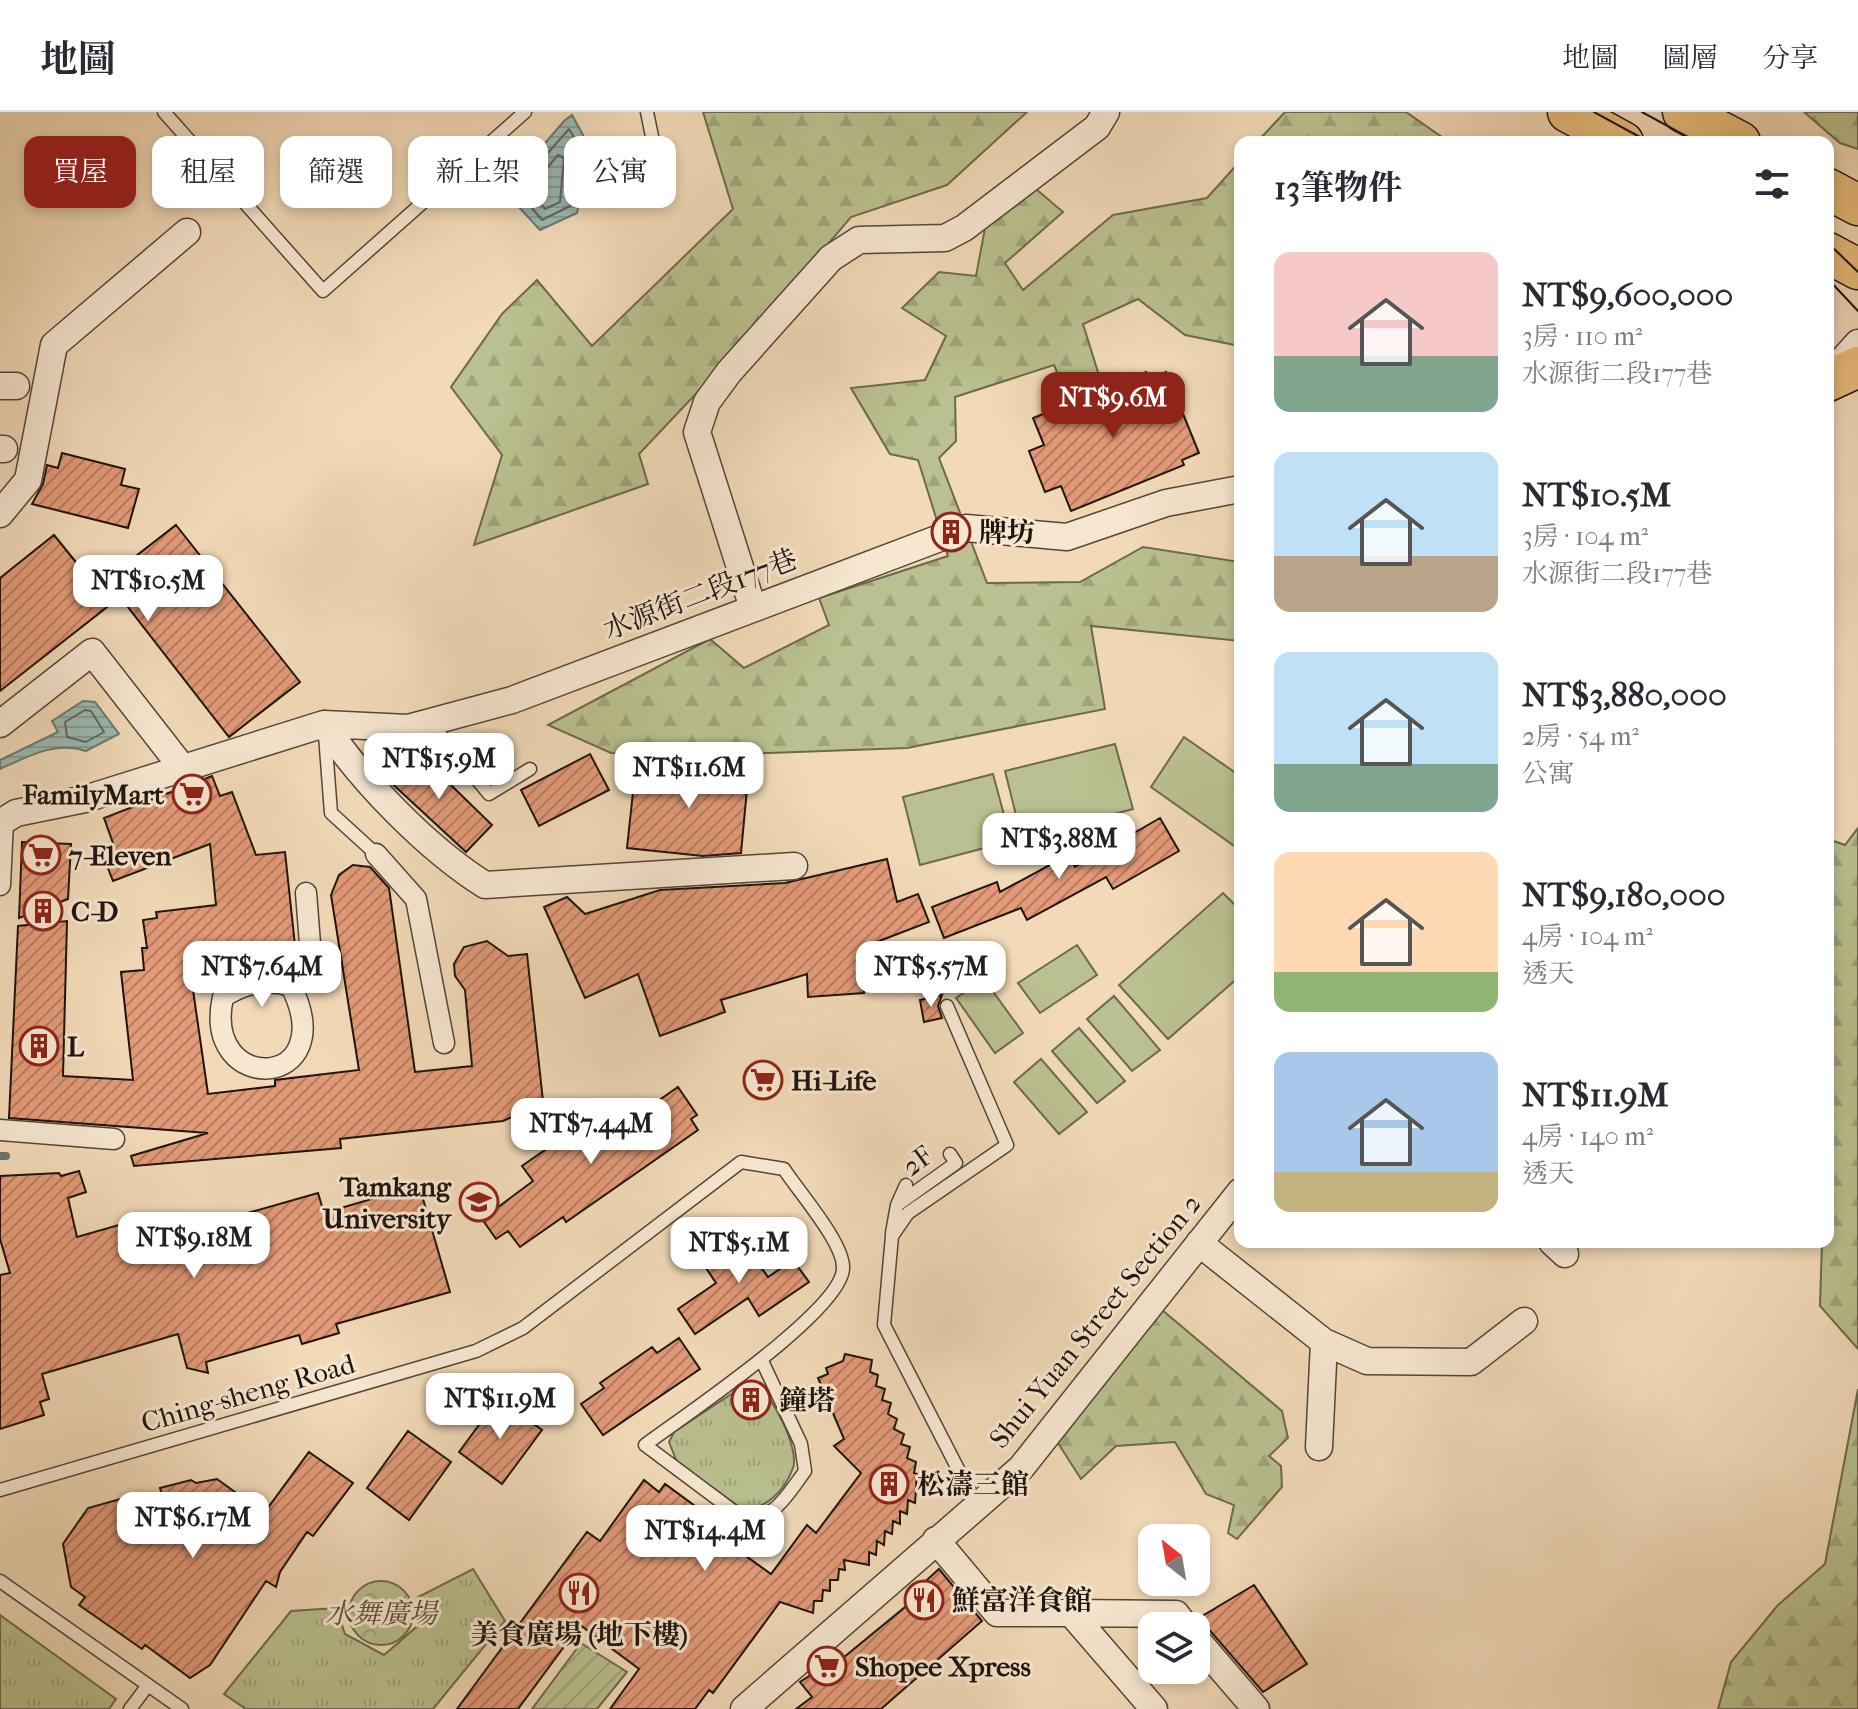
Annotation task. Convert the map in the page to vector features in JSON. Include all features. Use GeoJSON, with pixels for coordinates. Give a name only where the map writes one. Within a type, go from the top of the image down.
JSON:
{"type":"FeatureCollection","features":[{"type":"Feature","properties":{"kind":"main road"},"geometry":{"type":"LineString","coordinates":[[1568,112],[1612,136]]}},
{"type":"Feature","properties":{"kind":"main road"},"geometry":{"type":"LineString","coordinates":[[1683,112],[1729,136]]}},
{"type":"Feature","properties":{"kind":"main road"},"geometry":{"type":"LineString","coordinates":[[1834,188],[1858,189]]}},
{"type":"Feature","properties":{"kind":"main road"},"geometry":{"type":"LineString","coordinates":[[1834,191],[1858,205]]}},
{"type":"Feature","properties":{"kind":"main road"},"geometry":{"type":"LineString","coordinates":[[1834,256],[1858,269]]}},
{"type":"Feature","properties":{"kind":"main road"},"geometry":{"type":"LineString","coordinates":[[1834,376],[1858,367]]}},
{"type":"Feature","properties":{"kind":"street"},"geometry":{"type":"LineString","coordinates":[[753,608],[697,432],[707,402],[729,372],[831,258],[859,240],[945,238],[964,228],[1097,127],[1106,112]]}},
{"type":"Feature","properties":{"kind":"street"},"geometry":{"type":"LineString","coordinates":[[0,514],[28,480],[54,345],[187,232]]}},
{"type":"Feature","properties":{"kind":"street"},"geometry":{"type":"LineString","coordinates":[[1834,371],[1858,343]]}},
{"type":"Feature","properties":{"kind":"street","name":"水源街二段177巷"},"geometry":{"type":"LineString","coordinates":[[2,823],[16,813],[85,799],[181,766],[324,724],[408,728],[512,700],[966,528],[1067,537],[1166,503],[1234,490]]}},
{"type":"Feature","properties":{"kind":"street"},"geometry":{"type":"LineString","coordinates":[[0,724],[92,652],[181,766]]}},
{"type":"Feature","properties":{"kind":"street"},"geometry":{"type":"LineString","coordinates":[[324,724],[343,754],[449,862],[485,885],[794,866]]}},
{"type":"Feature","properties":{"kind":"street"},"geometry":{"type":"LineString","coordinates":[[0,882],[2,823]]}},
{"type":"Feature","properties":{"kind":"street"},"geometry":{"type":"LineString","coordinates":[[376,854],[416,899],[444,1043]]}},
{"type":"Feature","properties":{"kind":"street"},"geometry":{"type":"LineString","coordinates":[[291,986],[312,969],[306,893]]}},
{"type":"Feature","properties":{"kind":"street"},"geometry":{"type":"LineString","coordinates":[[273,980],[291,986],[305,1022],[300,1051],[290,1062],[254,1069],[235,1060],[224,1041],[219,1015],[223,997],[236,988],[273,980]]}},
{"type":"Feature","properties":{"kind":"street"},"geometry":{"type":"LineString","coordinates":[[0,1130],[114,1139]]}},
{"type":"Feature","properties":{"kind":"street","name":"Shui Yuan Street Section 2"},"geometry":{"type":"LineString","coordinates":[[744,1709],[1021,1468],[1234,1199]]}},
{"type":"Feature","properties":{"kind":"street"},"geometry":{"type":"LineString","coordinates":[[1199,1243],[1324,1342],[1367,1361],[1471,1362],[1524,1321]]}},
{"type":"Feature","properties":{"kind":"street"},"geometry":{"type":"LineString","coordinates":[[1319,1447],[1324,1342]]}},
{"type":"Feature","properties":{"kind":"street"},"geometry":{"type":"LineString","coordinates":[[936,1540],[997,1613],[1138,1614]]}},
{"type":"Feature","properties":{"kind":"street"},"geometry":{"type":"LineString","coordinates":[[1071,1613],[1154,1709]]}},
{"type":"Feature","properties":{"kind":"street"},"geometry":{"type":"LineString","coordinates":[[1210,1655],[1256,1709]]}},
{"type":"Feature","properties":{"kind":"lane"},"geometry":{"type":"LineString","coordinates":[[164,112],[323,291],[525,112]]}},
{"type":"Feature","properties":{"kind":"lane"},"geometry":{"type":"LineString","coordinates":[[647,112],[652,136]]}},
{"type":"Feature","properties":{"kind":"lane"},"geometry":{"type":"LineString","coordinates":[[430,722],[489,794],[530,769]]}},
{"type":"Feature","properties":{"kind":"lane"},"geometry":{"type":"LineString","coordinates":[[324,724],[331,813],[376,854]]}},
{"type":"Feature","properties":{"kind":"lane"},"geometry":{"type":"LineString","coordinates":[[892,1236],[908,1213],[1007,1145],[947,1006]]}},
{"type":"Feature","properties":{"kind":"lane","name":"2F"},"geometry":{"type":"LineString","coordinates":[[897,1205],[956,1163],[950,1154]]}},
{"type":"Feature","properties":{"kind":"lane","name":"Ching-sheng Road"},"geometry":{"type":"LineString","coordinates":[[0,1490],[476,1351],[523,1328],[741,1162],[784,1169],[837,1247],[843,1268],[837,1287],[762,1361],[645,1445],[740,1516],[752,1519],[765,1517],[805,1471],[801,1444],[762,1361]]}},
{"type":"Feature","properties":{"kind":"lane"},"geometry":{"type":"LineString","coordinates":[[906,1185],[897,1205],[892,1236],[884,1325],[977,1506]]}},
{"type":"Feature","properties":{"kind":"lane"},"geometry":{"type":"LineString","coordinates":[[0,1581],[182,1709]]}},
{"type":"Feature","properties":{"kind":"lane"},"geometry":{"type":"LineString","coordinates":[[130,1709],[148,1685]]}},
{"type":"Feature","properties":{"kind":"green space"},"geometry":{"type":"Polygon","coordinates":[[[703,112],[1027,112],[947,185],[851,217],[742,345],[639,454],[648,484],[474,545],[502,455],[451,387],[502,314],[537,280],[592,346],[733,209],[703,112]]]}},
{"type":"Feature","properties":{"kind":"green space"},"geometry":{"type":"Polygon","coordinates":[[[1285,112],[1406,112],[1440,136],[1263,136],[1285,112]]]}},
{"type":"Feature","properties":{"kind":"green space"},"geometry":{"type":"Polygon","coordinates":[[[1804,112],[1858,112],[1858,149],[1840,143],[1804,112]]]}},
{"type":"Feature","properties":{"kind":"green space"},"geometry":{"type":"Polygon","coordinates":[[[1234,168],[1234,345],[1185,335],[1138,299],[1083,324],[1101,382],[1067,395],[1054,365],[955,397],[956,441],[939,458],[987,583],[1080,582],[1143,547],[1234,561],[1234,640],[1091,626],[1105,709],[907,748],[743,754],[611,753],[548,725],[710,639],[744,668],[829,625],[819,598],[948,556],[918,460],[890,454],[851,388],[925,380],[946,336],[902,308],[939,272],[976,276],[985,228],[1036,189],[1063,212],[1005,263],[1023,290],[1113,215],[1207,198],[1234,168]]]}},
{"type":"Feature","properties":{"kind":"green space"},"geometry":{"type":"Polygon","coordinates":[[[1184,737],[1234,772],[1234,846],[1151,787],[1184,737]]]}},
{"type":"Feature","properties":{"kind":"green space"},"geometry":{"type":"Polygon","coordinates":[[[1115,744],[1133,809],[1022,839],[1005,771],[1115,744]]]}},
{"type":"Feature","properties":{"kind":"green space"},"geometry":{"type":"Polygon","coordinates":[[[993,774],[1011,841],[920,865],[903,797],[993,774]]]}},
{"type":"Feature","properties":{"kind":"green space"},"geometry":{"type":"Polygon","coordinates":[[[1858,828],[1858,1349],[1820,1306],[1822,1248],[1834,1248],[1834,841],[1845,845],[1858,828]]]}},
{"type":"Feature","properties":{"kind":"green space"},"geometry":{"type":"Polygon","coordinates":[[[1223,893],[1234,904],[1234,981],[1168,1039],[1119,985],[1223,893]]]}},
{"type":"Feature","properties":{"kind":"green space"},"geometry":{"type":"Polygon","coordinates":[[[1077,945],[1097,975],[1040,1013],[1018,983],[1077,945]]]}},
{"type":"Feature","properties":{"kind":"green space"},"geometry":{"type":"Polygon","coordinates":[[[984,979],[1023,1033],[995,1053],[956,998],[984,979]]]}},
{"type":"Feature","properties":{"kind":"green space"},"geometry":{"type":"Polygon","coordinates":[[[1114,996],[1160,1050],[1132,1071],[1087,1019],[1114,996]]]}},
{"type":"Feature","properties":{"kind":"green space"},"geometry":{"type":"Polygon","coordinates":[[[1079,1028],[1125,1081],[1097,1103],[1052,1051],[1079,1028]]]}},
{"type":"Feature","properties":{"kind":"green space"},"geometry":{"type":"Polygon","coordinates":[[[1041,1059],[1087,1112],[1059,1134],[1014,1082],[1041,1059]]]}},
{"type":"Feature","properties":{"kind":"green space"},"geometry":{"type":"Polygon","coordinates":[[[1161,1309],[1282,1411],[1288,1438],[1269,1456],[1281,1466],[1282,1487],[1237,1539],[1228,1533],[1234,1505],[1206,1494],[1175,1442],[1116,1446],[1081,1479],[1058,1443],[1161,1309]]]}},
{"type":"Feature","properties":{"kind":"green space"},"geometry":{"type":"Polygon","coordinates":[[[755,1384],[762,1389],[769,1398],[789,1436],[794,1460],[789,1476],[773,1498],[750,1509],[742,1509],[677,1462],[669,1442],[674,1432],[745,1385],[755,1384]],[[745,1387],[737,1397],[737,1409],[746,1417],[758,1416],[767,1407],[766,1395],[757,1387],[745,1387]]]}},
{"type":"Feature","properties":{"kind":"green space"},"geometry":{"type":"Polygon","coordinates":[[[1858,1389],[1858,1709],[1718,1709],[1731,1662],[1778,1605],[1825,1564],[1858,1389]]]}},
{"type":"Feature","properties":{"kind":"green space"},"geometry":{"type":"Polygon","coordinates":[[[473,1569],[505,1621],[433,1709],[246,1709],[224,1694],[291,1611],[336,1608],[345,1634],[384,1655],[422,1622],[418,1597],[473,1569]]]}},
{"type":"Feature","properties":{"kind":"green space","name":"水舞廣場"},"geometry":{"type":"Polygon","coordinates":[[[381,1581],[399,1587],[407,1595],[413,1613],[407,1631],[399,1639],[381,1645],[363,1639],[355,1631],[349,1613],[355,1595],[363,1587],[381,1581]]]}},
{"type":"Feature","properties":{"kind":"green space"},"geometry":{"type":"Polygon","coordinates":[[[0,1615],[116,1699],[109,1709],[0,1709],[0,1615]]]}},
{"type":"Feature","properties":{"kind":"green space"},"geometry":{"type":"Polygon","coordinates":[[[581,1643],[627,1672],[597,1709],[532,1709],[581,1643]]]}},
{"type":"Feature","properties":{"kind":"water"},"geometry":{"type":"Polygon","coordinates":[[[572,115],[584,136],[564,136],[564,208],[578,208],[577,213],[540,230],[520,208],[548,208],[548,140],[572,115]]]}},
{"type":"Feature","properties":{"kind":"water"},"geometry":{"type":"Polygon","coordinates":[[[83,701],[95,702],[119,734],[86,751],[53,749],[0,769],[0,760],[58,732],[52,721],[83,701]]]}},
{"type":"Feature","properties":{"kind":"building"},"geometry":{"type":"Polygon","coordinates":[[[1146,372],[1148,379],[1166,372],[1199,453],[1182,460],[1184,465],[1071,511],[1061,486],[1045,492],[1029,451],[1044,445],[1033,418],[1146,372]]]}},
{"type":"Feature","properties":{"kind":"building"},"geometry":{"type":"Polygon","coordinates":[[[62,453],[125,469],[121,485],[139,489],[128,528],[32,504],[43,484],[47,465],[58,468],[62,453]]]}},
{"type":"Feature","properties":{"kind":"building"},"geometry":{"type":"Polygon","coordinates":[[[176,525],[300,682],[229,737],[120,597],[0,691],[0,578],[54,535],[96,587],[176,525]]]}},
{"type":"Feature","properties":{"kind":"building"},"geometry":{"type":"Polygon","coordinates":[[[414,749],[492,825],[466,852],[386,778],[414,749]]]}},
{"type":"Feature","properties":{"kind":"building"},"geometry":{"type":"Polygon","coordinates":[[[590,754],[609,790],[539,826],[521,790],[590,754]]]}},
{"type":"Feature","properties":{"kind":"building"},"geometry":{"type":"Polygon","coordinates":[[[692,763],[749,768],[741,853],[703,856],[627,848],[636,764],[691,770],[692,763]]]}},
{"type":"Feature","properties":{"kind":"building"},"geometry":{"type":"Polygon","coordinates":[[[212,776],[220,796],[232,792],[256,855],[285,852],[297,964],[191,976],[208,1094],[275,1086],[275,1080],[359,1070],[331,895],[339,875],[353,865],[370,867],[389,888],[415,1072],[472,1066],[465,990],[455,976],[454,964],[464,947],[487,941],[508,956],[527,954],[543,1101],[523,1105],[523,1112],[503,1121],[340,1139],[341,1148],[134,1166],[131,1156],[208,1133],[9,1118],[18,926],[67,921],[63,1076],[133,1080],[121,972],[144,970],[142,948],[147,948],[143,920],[157,918],[156,912],[216,905],[210,844],[113,881],[99,845],[114,846],[104,818],[212,776]]]}},
{"type":"Feature","properties":{"kind":"building"},"geometry":{"type":"Polygon","coordinates":[[[1160,818],[1179,851],[1113,889],[1106,877],[1027,920],[1021,908],[944,938],[932,907],[997,882],[1000,892],[1068,855],[1075,867],[1160,818]]]}},
{"type":"Feature","properties":{"kind":"building"},"geometry":{"type":"Polygon","coordinates":[[[22,842],[71,844],[68,899],[19,918],[22,842]]]}},
{"type":"Feature","properties":{"kind":"building"},"geometry":{"type":"Polygon","coordinates":[[[887,859],[897,902],[918,894],[929,922],[861,948],[864,993],[808,997],[807,974],[721,1000],[725,1012],[660,1036],[638,974],[585,998],[544,907],[567,897],[585,914],[660,890],[785,883],[887,859]]]}},
{"type":"Feature","properties":{"kind":"building"},"geometry":{"type":"Polygon","coordinates":[[[942,995],[938,1006],[942,1018],[924,1022],[920,1000],[942,995]]]}},
{"type":"Feature","properties":{"kind":"building"},"geometry":{"type":"Polygon","coordinates":[[[678,1087],[697,1115],[691,1119],[698,1130],[566,1222],[563,1217],[520,1247],[508,1231],[496,1239],[482,1219],[533,1181],[522,1166],[611,1104],[625,1124],[678,1087]]]}},
{"type":"Feature","properties":{"kind":"building"},"geometry":{"type":"Polygon","coordinates":[[[79,1171],[86,1192],[68,1198],[77,1237],[161,1213],[167,1236],[318,1193],[324,1213],[419,1185],[450,1292],[336,1324],[339,1333],[302,1344],[299,1335],[206,1362],[208,1373],[187,1368],[178,1334],[42,1374],[49,1399],[40,1402],[44,1415],[0,1429],[0,1275],[10,1273],[0,1239],[0,1176],[59,1173],[61,1176],[79,1171]]]}},
{"type":"Feature","properties":{"kind":"building"},"geometry":{"type":"Polygon","coordinates":[[[738,1234],[768,1277],[793,1260],[809,1282],[759,1316],[748,1298],[695,1334],[678,1309],[716,1283],[700,1259],[738,1234]]]}},
{"type":"Feature","properties":{"kind":"building"},"geometry":{"type":"Polygon","coordinates":[[[679,1338],[700,1369],[603,1435],[581,1404],[604,1388],[600,1383],[652,1347],[657,1353],[679,1338]]]}},
{"type":"Feature","properties":{"kind":"building"},"geometry":{"type":"Polygon","coordinates":[[[845,1354],[872,1360],[870,1372],[878,1375],[876,1386],[885,1389],[882,1400],[891,1403],[888,1414],[897,1419],[894,1429],[904,1434],[901,1444],[910,1447],[907,1458],[916,1462],[915,1503],[908,1500],[907,1514],[900,1511],[900,1524],[893,1521],[892,1534],[885,1531],[884,1545],[877,1541],[876,1555],[869,1552],[869,1565],[844,1560],[845,1570],[839,1569],[838,1580],[830,1580],[830,1591],[823,1590],[822,1601],[814,1601],[813,1613],[780,1602],[713,1693],[709,1690],[695,1709],[610,1709],[639,1669],[580,1625],[518,1709],[457,1709],[587,1532],[600,1541],[644,1480],[659,1492],[665,1484],[706,1514],[700,1523],[771,1574],[807,1525],[816,1533],[861,1473],[834,1446],[844,1439],[818,1378],[828,1374],[826,1368],[843,1361],[845,1354]]]}},
{"type":"Feature","properties":{"kind":"building"},"geometry":{"type":"Polygon","coordinates":[[[499,1398],[542,1430],[502,1484],[459,1452],[499,1398]]]}},
{"type":"Feature","properties":{"kind":"building"},"geometry":{"type":"Polygon","coordinates":[[[408,1431],[451,1462],[409,1520],[367,1488],[408,1431]]]}},
{"type":"Feature","properties":{"kind":"building"},"geometry":{"type":"Polygon","coordinates":[[[309,1452],[353,1483],[313,1536],[307,1532],[280,1572],[276,1587],[266,1581],[210,1665],[190,1678],[145,1645],[142,1649],[79,1605],[85,1597],[71,1587],[63,1544],[88,1508],[131,1496],[172,1526],[160,1488],[191,1480],[196,1483],[217,1479],[264,1513],[309,1452]]]}},
{"type":"Feature","properties":{"kind":"building"},"geometry":{"type":"Polygon","coordinates":[[[939,1569],[982,1621],[881,1709],[796,1709],[812,1697],[800,1682],[829,1663],[832,1667],[922,1593],[918,1588],[939,1569]]]}},
{"type":"Feature","properties":{"kind":"building"},"geometry":{"type":"Polygon","coordinates":[[[1254,1585],[1307,1664],[1263,1692],[1210,1631],[1209,1612],[1254,1585]]]}},
{"type":"Feature","properties":{"kind":"waterway"},"geometry":{"type":"LineString","coordinates":[[0,1156],[6,1156]]}},
{"type":"Feature","properties":{"kind":"tram line"},"geometry":{"type":"LineString","coordinates":[[1594,112],[1638,136]]}},
{"type":"Feature","properties":{"kind":"tram line"},"geometry":{"type":"LineString","coordinates":[[1642,112],[1686,136]]}},
{"type":"Feature","properties":{"kind":"tram line"},"geometry":{"type":"LineString","coordinates":[[1834,249],[1858,272]]}},
{"type":"Feature","properties":{"kind":"tram line"},"geometry":{"type":"LineString","coordinates":[[1834,285],[1858,311]]}},
{"type":"Feature","properties":{"kind":"place","name":"牌坊"},"geometry":{"type":"Point","coordinates":[951,532]}},
{"type":"Feature","properties":{"kind":"place","name":"FamilyMart"},"geometry":{"type":"Point","coordinates":[192,794]}},
{"type":"Feature","properties":{"kind":"place","name":"7-Eleven"},"geometry":{"type":"Point","coordinates":[41,855]}},
{"type":"Feature","properties":{"kind":"place","name":"C-D"},"geometry":{"type":"Point","coordinates":[43,911]}},
{"type":"Feature","properties":{"kind":"place","name":"L"},"geometry":{"type":"Point","coordinates":[39,1046]}},
{"type":"Feature","properties":{"kind":"place","name":"Hi-Life"},"geometry":{"type":"Point","coordinates":[763,1080]}},
{"type":"Feature","properties":{"kind":"place","name":"Tamkang University"},"geometry":{"type":"Point","coordinates":[479,1202]}},
{"type":"Feature","properties":{"kind":"place","name":"鐘塔"},"geometry":{"type":"Point","coordinates":[751,1400]}},
{"type":"Feature","properties":{"kind":"place","name":"松濤三館"},"geometry":{"type":"Point","coordinates":[889,1484]}},
{"type":"Feature","properties":{"kind":"place","name":"美食廣場 (地下樓)"},"geometry":{"type":"Point","coordinates":[579,1593]}},
{"type":"Feature","properties":{"kind":"place","name":"鮮富洋食館"},"geometry":{"type":"Point","coordinates":[924,1600]}},
{"type":"Feature","properties":{"kind":"place","name":"Shopee Xpress"},"geometry":{"type":"Point","coordinates":[827,1666]}}]}
